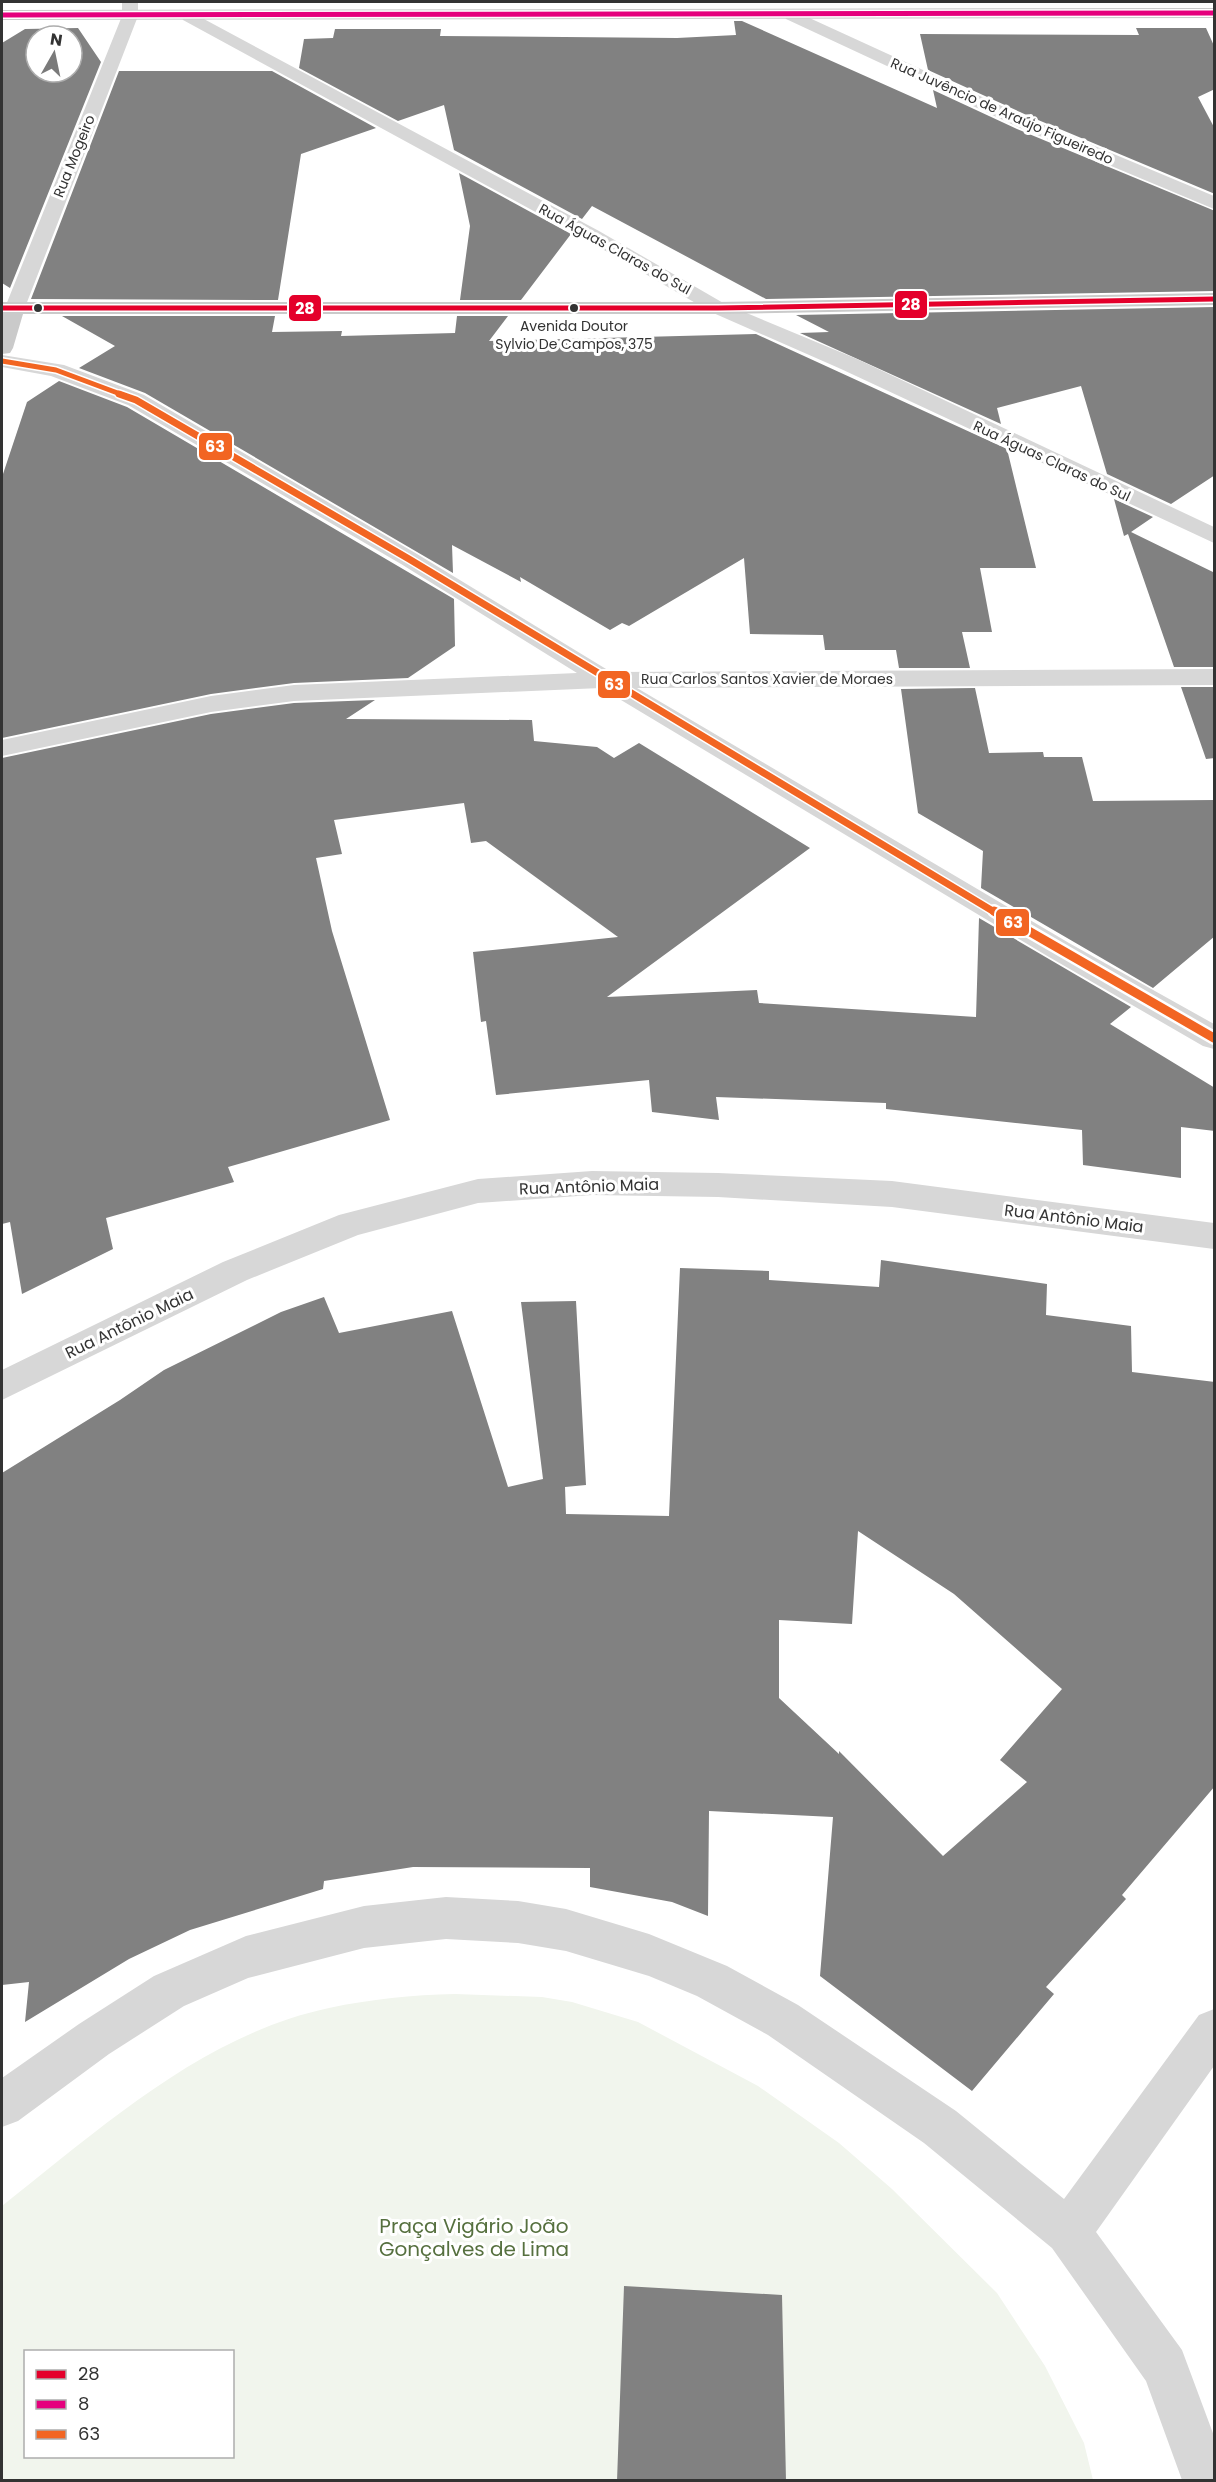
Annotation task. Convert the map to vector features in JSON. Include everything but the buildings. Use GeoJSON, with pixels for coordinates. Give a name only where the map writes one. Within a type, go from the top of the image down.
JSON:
{"type":"FeatureCollection","features":[{"type":"Feature","properties":{"kind":"main road"},"geometry":{"type":"LineString","coordinates":[[2,15],[130,9],[189,16],[1215,13]]}},
{"type":"Feature","properties":{"kind":"main road"},"geometry":{"type":"LineString","coordinates":[[2,348],[8,309],[718,308],[1215,299]]}},
{"type":"Feature","properties":{"kind":"street","name":"Rua Mogeiro"},"geometry":{"type":"LineString","coordinates":[[8,309],[130,9]]}},
{"type":"Feature","properties":{"kind":"street","name":"Rua Juvêncio de Araújo Figueiredo"},"geometry":{"type":"LineString","coordinates":[[792,15],[1024,123],[1215,203]]}},
{"type":"Feature","properties":{"kind":"street","name":"Rua Águas Claras do Sul"},"geometry":{"type":"LineString","coordinates":[[189,16],[592,235],[718,308],[849,364],[1215,536]]}},
{"type":"Feature","properties":{"kind":"street"},"geometry":{"type":"LineString","coordinates":[[2,361],[56,370],[136,400],[409,559],[606,680],[1059,950],[1215,1038]]}},
{"type":"Feature","properties":{"kind":"street","name":"Rua Carlos Santos Xavier de Moraes"},"geometry":{"type":"LineString","coordinates":[[2,748],[211,704],[294,693],[606,680],[1215,677]]}},
{"type":"Feature","properties":{"kind":"street","name":"Rua Antônio Maia"},"geometry":{"type":"LineString","coordinates":[[2,1386],[235,1271],[351,1224],[478,1191],[592,1183],[718,1185],[881,1193],[1215,1236]]}},
{"type":"Feature","properties":{"kind":"street"},"geometry":{"type":"LineString","coordinates":[[2,2105],[94,2039],[169,1991],[246,1957],[364,1927],[446,1918],[518,1922],[566,1930],[649,1955],[712,1981],[783,2020],[940,2127],[1068,2232],[1165,2367],[1206,2481]]}},
{"type":"Feature","properties":{"kind":"street"},"geometry":{"type":"LineString","coordinates":[[1068,2232],[1215,2030]]}},
{"type":"Feature","properties":{"kind":"green space","name":"Praça Vigário João Gonçalves de Lima"},"geometry":{"type":"Polygon","coordinates":[[[455,1994],[542,1997],[572,2002],[638,2022],[758,2086],[839,2143],[892,2189],[997,2293],[1045,2366],[1084,2443],[1093,2480],[2,2480],[2,2206],[155,2088],[238,2039],[283,2021],[329,2008],[407,1996],[455,1994]]]}},
{"type":"Feature","properties":{"kind":"transit line","name":"8"},"geometry":{"type":"LineString","coordinates":[[2,15],[1214,13]]}},
{"type":"Feature","properties":{"kind":"transit line","name":"28"},"geometry":{"type":"LineString","coordinates":[[2,308],[718,308],[1214,299]]}},
{"type":"Feature","properties":{"kind":"transit line","name":"63"},"geometry":{"type":"LineString","coordinates":[[2,361],[56,370],[136,400],[409,559],[606,680],[1059,950],[1214,1038]]}},
{"type":"Feature","properties":{"kind":"place","name":"Avenida Doutor Sylvio De Campos, 375"},"geometry":{"type":"Point","coordinates":[574,308]}}]}
